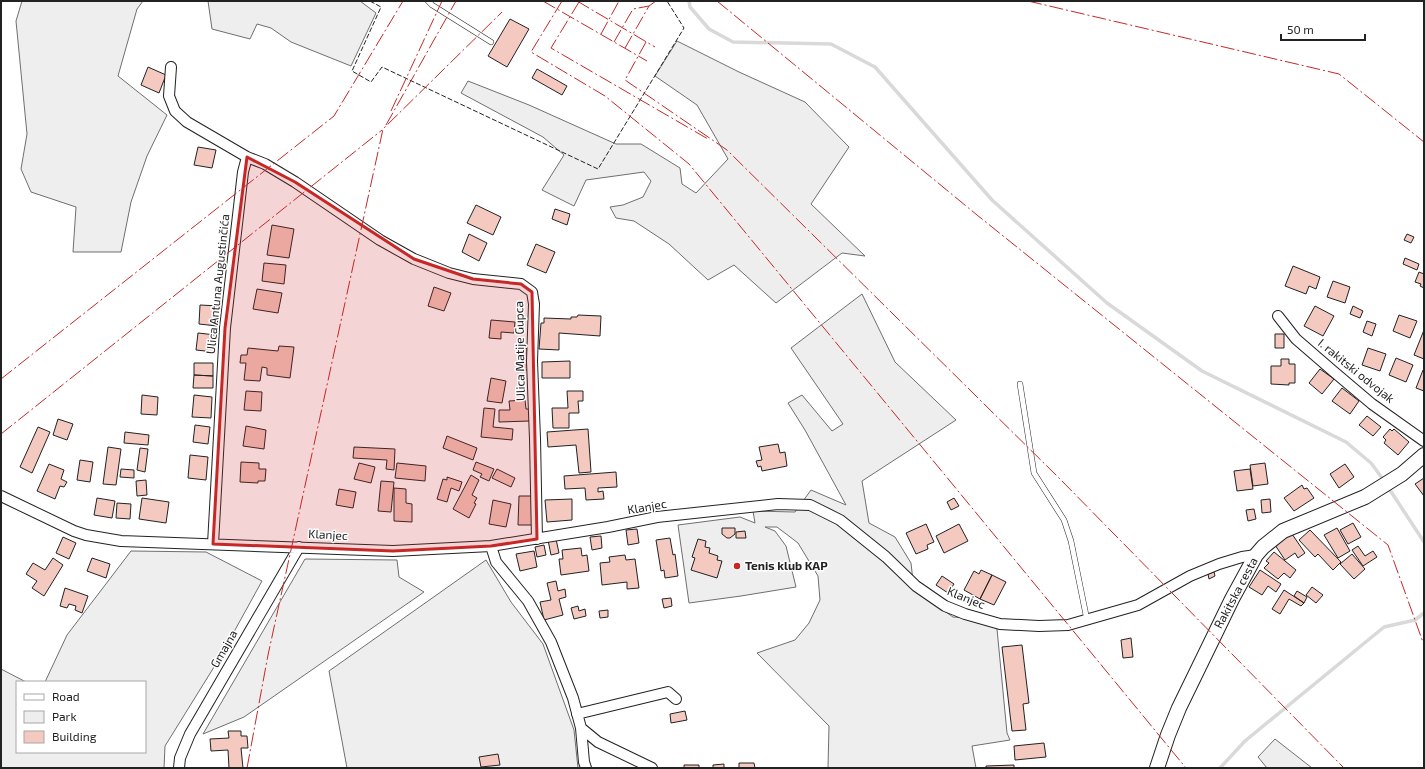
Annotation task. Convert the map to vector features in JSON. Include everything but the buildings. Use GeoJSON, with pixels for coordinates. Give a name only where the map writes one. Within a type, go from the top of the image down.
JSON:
{"type":"FeatureCollection","features":[{"type":"Feature","properties":{"kind":"main road","name":"Rakitska cesta"},"geometry":{"type":"LineString","coordinates":[[1157,768],[1179,708],[1232,599],[1256,555],[1263,547],[1283,531],[1356,502],[1402,474],[1424,455]]}},
{"type":"Feature","properties":{"kind":"street"},"geometry":{"type":"LineString","coordinates":[[171,67],[168,96],[174,111],[187,122],[247,157]]}},
{"type":"Feature","properties":{"kind":"street","name":"Ulica Matije Gupca"},"geometry":{"type":"LineString","coordinates":[[247,157],[265,164],[295,182],[380,240],[414,259],[449,273],[473,279],[521,284],[532,292],[534,304],[532,361],[537,539]]}},
{"type":"Feature","properties":{"kind":"street","name":"Ulica Antuna Augustinčića"},"geometry":{"type":"LineString","coordinates":[[213,544],[225,328],[243,172],[247,157]]}},
{"type":"Feature","properties":{"kind":"street","name":"I. rakitski odvojak"},"geometry":{"type":"LineString","coordinates":[[1278,316],[1296,339],[1333,371],[1372,404],[1424,441]]}},
{"type":"Feature","properties":{"kind":"street","name":"Klanjec"},"geometry":{"type":"LineString","coordinates":[[1,496],[74,531],[86,535],[121,541],[393,551],[491,546],[658,518],[778,504],[810,505],[840,520],[886,557],[916,586],[945,606],[965,614],[1000,624],[1039,626],[1061,625],[1088,620],[1138,605],[1190,576],[1219,564],[1242,557],[1256,555]]}},
{"type":"Feature","properties":{"kind":"street"},"geometry":{"type":"LineString","coordinates":[[491,546],[496,562],[528,601],[550,642],[573,698],[581,728],[584,762],[586,768]]}},
{"type":"Feature","properties":{"kind":"street","name":"Gmajna"},"geometry":{"type":"LineString","coordinates":[[179,768],[180,758],[190,734],[299,547]]}},
{"type":"Feature","properties":{"kind":"street"},"geometry":{"type":"LineString","coordinates":[[577,714],[668,692],[676,699]]}},
{"type":"Feature","properties":{"kind":"street"},"geometry":{"type":"LineString","coordinates":[[581,728],[598,742],[652,768]]}},
{"type":"Feature","properties":{"kind":"lane"},"geometry":{"type":"LineString","coordinates":[[428,1],[491,42]]}},
{"type":"Feature","properties":{"kind":"lane"},"geometry":{"type":"LineString","coordinates":[[1020,384],[1034,473],[1064,520],[1071,541],[1088,620]]}},
{"type":"Feature","properties":{"kind":"highlighted area"},"geometry":{"type":"Polygon","coordinates":[[[247,157],[295,182],[414,259],[473,279],[521,284],[532,292],[537,539],[491,546],[393,551],[213,544],[225,328],[247,157]]]}},
{"type":"Feature","properties":{"kind":"green space"},"geometry":{"type":"Polygon","coordinates":[[[22,1],[143,1],[137,9],[118,76],[167,115],[147,156],[131,202],[121,252],[73,252],[76,207],[31,192],[21,169],[27,134],[16,21],[22,1]]]}},
{"type":"Feature","properties":{"kind":"green space"},"geometry":{"type":"Polygon","coordinates":[[[208,1],[360,1],[376,13],[351,66],[291,42],[271,28],[257,24],[250,39],[212,29],[208,1]]]}},
{"type":"Feature","properties":{"kind":"green space"},"geometry":{"type":"Polygon","coordinates":[[[677,41],[739,72],[805,102],[849,147],[811,204],[865,256],[842,253],[776,303],[734,265],[708,280],[669,244],[634,221],[616,218],[610,207],[623,205],[643,197],[651,181],[644,172],[586,180],[574,206],[542,190],[564,155],[543,137],[461,93],[468,81],[529,105],[616,144],[641,144],[680,168],[682,184],[696,193],[728,159],[697,105],[655,76],[677,41]]]}},
{"type":"Feature","properties":{"kind":"green space"},"geometry":{"type":"Polygon","coordinates":[[[862,294],[895,362],[956,420],[862,481],[869,523],[895,537],[911,563],[914,590],[953,617],[979,619],[997,629],[1007,733],[1010,740],[972,746],[976,768],[828,768],[829,726],[757,653],[795,640],[809,623],[820,600],[818,576],[798,543],[777,527],[765,527],[775,531],[786,546],[796,587],[689,603],[678,525],[740,517],[755,523],[753,511],[795,512],[811,490],[846,505],[805,430],[788,403],[802,395],[832,431],[843,424],[791,348],[862,294]]]}},
{"type":"Feature","properties":{"kind":"green space"},"geometry":{"type":"Polygon","coordinates":[[[131,551],[206,552],[262,581],[219,659],[165,746],[164,768],[1,768],[1,669],[24,681],[16,681],[16,753],[146,753],[146,681],[45,681],[67,635],[131,551]]]}},
{"type":"Feature","properties":{"kind":"green space"},"geometry":{"type":"Polygon","coordinates":[[[305,559],[397,560],[399,577],[424,592],[244,717],[203,734],[305,559]]]}},
{"type":"Feature","properties":{"kind":"green space"},"geometry":{"type":"Polygon","coordinates":[[[486,560],[511,602],[543,644],[574,730],[578,768],[347,768],[329,671],[486,560]]]}},
{"type":"Feature","properties":{"kind":"green space"},"geometry":{"type":"Polygon","coordinates":[[[1275,739],[1312,768],[1267,768],[1258,757],[1275,739]]]}},
{"type":"Feature","properties":{"kind":"waterway"},"geometry":{"type":"LineString","coordinates":[[689,1],[690,7],[709,29],[733,42],[831,44],[875,67],[992,200],[1107,303],[1202,371],[1346,442],[1371,463],[1385,482]]}},
{"type":"Feature","properties":{"kind":"waterway"},"geometry":{"type":"LineString","coordinates":[[1388,487],[1424,542]]}},
{"type":"Feature","properties":{"kind":"waterway"},"geometry":{"type":"LineString","coordinates":[[1220,768],[1245,741],[1384,627],[1415,620],[1424,613]]}},
{"type":"Feature","properties":{"kind":"fence"},"geometry":{"type":"LineString","coordinates":[[370,1],[381,7],[352,71],[371,82],[382,67],[598,169],[684,28],[667,1]]}},
{"type":"Feature","properties":{"kind":"power"},"geometry":{"type":"LineString","coordinates":[[1,379],[334,116],[403,1]]}},
{"type":"Feature","properties":{"kind":"power"},"geometry":{"type":"LineString","coordinates":[[391,111],[442,1]]}},
{"type":"Feature","properties":{"kind":"power"},"geometry":{"type":"LineString","coordinates":[[386,125],[456,1]]}},
{"type":"Feature","properties":{"kind":"power"},"geometry":{"type":"LineString","coordinates":[[543,1],[647,61]]}},
{"type":"Feature","properties":{"kind":"power"},"geometry":{"type":"LineString","coordinates":[[562,1],[531,52],[605,96],[689,164],[1186,768]]}},
{"type":"Feature","properties":{"kind":"power"},"geometry":{"type":"LineString","coordinates":[[577,1],[655,47]]}},
{"type":"Feature","properties":{"kind":"power"},"geometry":{"type":"LineString","coordinates":[[601,34],[619,1]]}},
{"type":"Feature","properties":{"kind":"power"},"geometry":{"type":"LineString","coordinates":[[625,48],[649,6],[656,1]]}},
{"type":"Feature","properties":{"kind":"power"},"geometry":{"type":"LineString","coordinates":[[717,1],[977,215],[1388,545],[1424,645]]}},
{"type":"Feature","properties":{"kind":"power"},"geometry":{"type":"LineString","coordinates":[[1028,1],[1339,74],[1424,142]]}},
{"type":"Feature","properties":{"kind":"power"},"geometry":{"type":"LineString","coordinates":[[579,2],[551,48],[708,139]]}},
{"type":"Feature","properties":{"kind":"power"},"geometry":{"type":"LineString","coordinates":[[614,42],[633,9],[649,6]]}},
{"type":"Feature","properties":{"kind":"power"},"geometry":{"type":"LineString","coordinates":[[247,768],[268,655],[383,129],[502,12]]}},
{"type":"Feature","properties":{"kind":"power"},"geometry":{"type":"LineString","coordinates":[[646,42],[625,80],[727,150],[1060,479],[1344,768]]}},
{"type":"Feature","properties":{"kind":"power"},"geometry":{"type":"LineString","coordinates":[[1,434],[382,130]]}},
{"type":"Feature","properties":{"kind":"place","name":"Tenis klub KAP"},"geometry":{"type":"Point","coordinates":[737,566]}}]}
